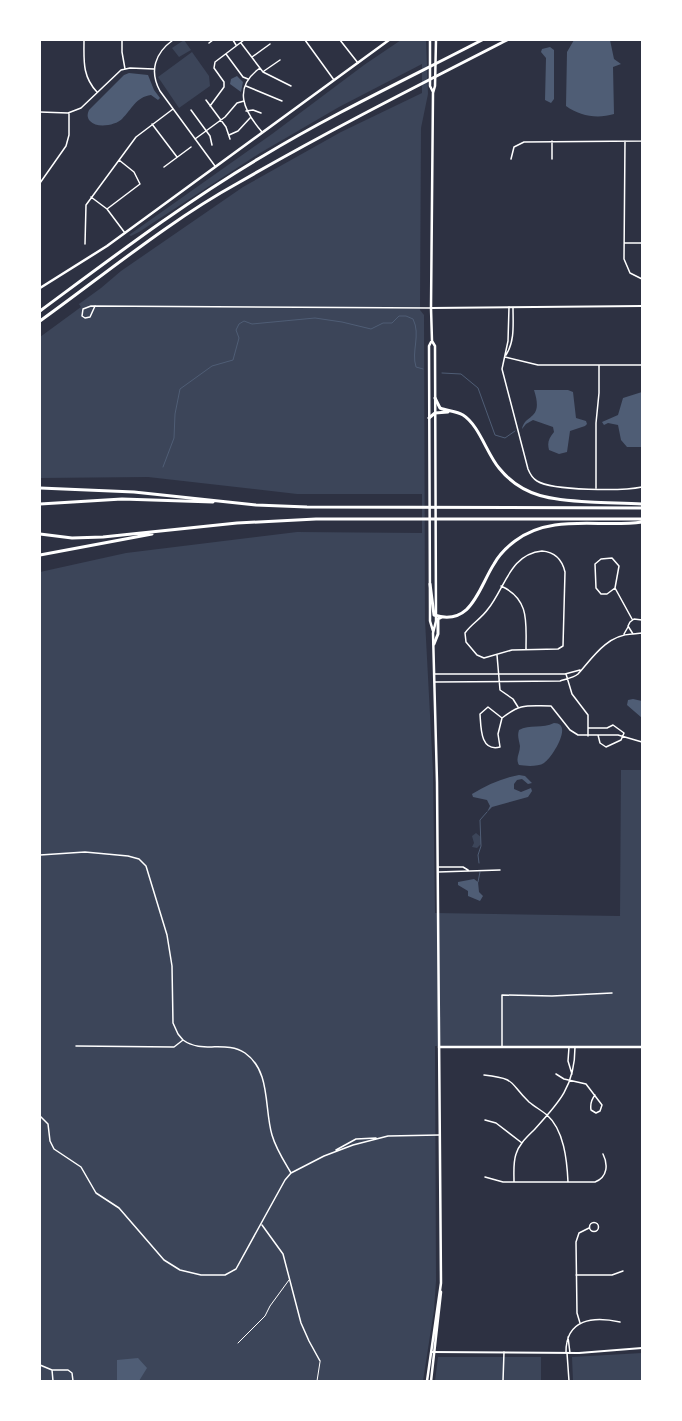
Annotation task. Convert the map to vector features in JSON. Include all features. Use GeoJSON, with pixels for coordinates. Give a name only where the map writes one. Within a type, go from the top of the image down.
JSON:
{"type":"FeatureCollection","features":[{"type":"Feature","properties":{"kind":"highway"},"geometry":{"type":"LineString","coordinates":[[40,311],[164,221],[262,156],[333,116],[482,40]]}},
{"type":"Feature","properties":{"kind":"highway"},"geometry":{"type":"LineString","coordinates":[[40,321],[149,242],[237,183],[315,139],[507,40]]}},
{"type":"Feature","properties":{"kind":"highway"},"geometry":{"type":"LineString","coordinates":[[435,398],[439,407],[462,415],[469,420],[499,468],[514,483],[527,492],[543,498],[559,501],[642,504]]}},
{"type":"Feature","properties":{"kind":"highway"},"geometry":{"type":"LineString","coordinates":[[429,418],[435,413],[452,412]]}},
{"type":"Feature","properties":{"kind":"highway"},"geometry":{"type":"LineString","coordinates":[[40,488],[134,492],[238,504]]}},
{"type":"Feature","properties":{"kind":"highway"},"geometry":{"type":"LineString","coordinates":[[40,504],[137,499],[326,508],[642,508]]}},
{"type":"Feature","properties":{"kind":"highway"},"geometry":{"type":"LineString","coordinates":[[40,534],[83,538],[237,523],[312,519],[642,521]]}},
{"type":"Feature","properties":{"kind":"highway"},"geometry":{"type":"LineString","coordinates":[[430,584],[432,612],[436,616],[458,615],[470,608],[501,554],[514,541],[528,533],[540,528],[559,524],[642,521]]}},
{"type":"Feature","properties":{"kind":"highway"},"geometry":{"type":"LineString","coordinates":[[40,555],[147,536],[156,532]]}},
{"type":"Feature","properties":{"kind":"highway"},"geometry":{"type":"LineString","coordinates":[[434,644],[438,634],[438,619],[444,616]]}},
{"type":"Feature","properties":{"kind":"main road"},"geometry":{"type":"LineString","coordinates":[[40,288],[80,264],[125,233],[389,40]]}},
{"type":"Feature","properties":{"kind":"main road"},"geometry":{"type":"LineString","coordinates":[[430,40],[430,86],[433,93]]}},
{"type":"Feature","properties":{"kind":"main road"},"geometry":{"type":"LineString","coordinates":[[433,634],[436,616],[435,398],[434,346],[432,341],[431,308],[433,93],[435,86],[436,40]]}},
{"type":"Feature","properties":{"kind":"main road"},"geometry":{"type":"LineString","coordinates":[[431,1381],[441,1298],[436,682],[434,644],[430,621],[429,530],[429,346],[432,341]]}},
{"type":"Feature","properties":{"kind":"main road"},"geometry":{"type":"LineString","coordinates":[[440,1047],[642,1047]]}},
{"type":"Feature","properties":{"kind":"main road"},"geometry":{"type":"LineString","coordinates":[[427,1381],[440,1291]]}},
{"type":"Feature","properties":{"kind":"street"},"geometry":{"type":"LineString","coordinates":[[84,40],[85,73],[97,92]]}},
{"type":"Feature","properties":{"kind":"street"},"geometry":{"type":"LineString","coordinates":[[122,40],[122,52],[125,68]]}},
{"type":"Feature","properties":{"kind":"street"},"geometry":{"type":"LineString","coordinates":[[173,40],[160,52],[154,69],[157,85],[216,167]]}},
{"type":"Feature","properties":{"kind":"street"},"geometry":{"type":"LineString","coordinates":[[209,43],[213,40]]}},
{"type":"Feature","properties":{"kind":"street"},"geometry":{"type":"LineString","coordinates":[[233,40],[237,46]]}},
{"type":"Feature","properties":{"kind":"street"},"geometry":{"type":"LineString","coordinates":[[210,106],[224,87],[224,82],[214,69],[214,64],[244,40]]}},
{"type":"Feature","properties":{"kind":"street"},"geometry":{"type":"LineString","coordinates":[[305,40],[334,80]]}},
{"type":"Feature","properties":{"kind":"street"},"geometry":{"type":"LineString","coordinates":[[340,40],[358,63]]}},
{"type":"Feature","properties":{"kind":"street"},"geometry":{"type":"LineString","coordinates":[[241,43],[263,72],[291,86]]}},
{"type":"Feature","properties":{"kind":"street"},"geometry":{"type":"LineString","coordinates":[[252,57],[270,44]]}},
{"type":"Feature","properties":{"kind":"street"},"geometry":{"type":"LineString","coordinates":[[226,54],[243,77],[248,79]]}},
{"type":"Feature","properties":{"kind":"street"},"geometry":{"type":"LineString","coordinates":[[263,72],[280,60]]}},
{"type":"Feature","properties":{"kind":"street"},"geometry":{"type":"LineString","coordinates":[[40,112],[69,113],[78,110],[125,68],[154,69]]}},
{"type":"Feature","properties":{"kind":"street"},"geometry":{"type":"LineString","coordinates":[[260,68],[248,79],[244,101],[246,111],[250,118],[262,132]]}},
{"type":"Feature","properties":{"kind":"street"},"geometry":{"type":"LineString","coordinates":[[246,86],[282,101]]}},
{"type":"Feature","properties":{"kind":"street"},"geometry":{"type":"LineString","coordinates":[[511,159],[513,148],[520,143],[552,141],[642,141],[642,87]]}},
{"type":"Feature","properties":{"kind":"street"},"geometry":{"type":"LineString","coordinates":[[206,100],[221,120],[230,139]]}},
{"type":"Feature","properties":{"kind":"street"},"geometry":{"type":"LineString","coordinates":[[195,139],[221,120],[237,103],[244,101]]}},
{"type":"Feature","properties":{"kind":"street"},"geometry":{"type":"LineString","coordinates":[[84,244],[85,208],[92,197],[136,137],[173,109]]}},
{"type":"Feature","properties":{"kind":"street"},"geometry":{"type":"LineString","coordinates":[[191,110],[206,131],[212,145]]}},
{"type":"Feature","properties":{"kind":"street"},"geometry":{"type":"LineString","coordinates":[[246,111],[253,110],[262,113]]}},
{"type":"Feature","properties":{"kind":"street"},"geometry":{"type":"LineString","coordinates":[[40,183],[66,146],[69,135],[69,113]]}},
{"type":"Feature","properties":{"kind":"street"},"geometry":{"type":"LineString","coordinates":[[229,135],[238,131],[250,118]]}},
{"type":"Feature","properties":{"kind":"street"},"geometry":{"type":"LineString","coordinates":[[152,124],[177,157]]}},
{"type":"Feature","properties":{"kind":"street"},"geometry":{"type":"LineString","coordinates":[[552,141],[552,159]]}},
{"type":"Feature","properties":{"kind":"street"},"geometry":{"type":"LineString","coordinates":[[625,141],[626,267],[632,274],[642,279]]}},
{"type":"Feature","properties":{"kind":"street"},"geometry":{"type":"LineString","coordinates":[[164,167],[191,147]]}},
{"type":"Feature","properties":{"kind":"street"},"geometry":{"type":"LineString","coordinates":[[107,209],[140,183],[134,172],[119,160]]}},
{"type":"Feature","properties":{"kind":"street"},"geometry":{"type":"LineString","coordinates":[[92,197],[107,209],[125,233]]}},
{"type":"Feature","properties":{"kind":"street"},"geometry":{"type":"LineString","coordinates":[[625,243],[642,243]]}},
{"type":"Feature","properties":{"kind":"street"},"geometry":{"type":"LineString","coordinates":[[96,306],[90,317],[85,318],[82,316],[83,309],[96,306],[431,308],[642,306]]}},
{"type":"Feature","properties":{"kind":"street"},"geometry":{"type":"LineString","coordinates":[[506,357],[509,332],[509,307]]}},
{"type":"Feature","properties":{"kind":"street"},"geometry":{"type":"LineString","coordinates":[[513,307],[511,348],[502,366],[528,469],[533,477],[542,483],[564,488],[642,487]]}},
{"type":"Feature","properties":{"kind":"street"},"geometry":{"type":"LineString","coordinates":[[506,357],[534,365],[642,365]]}},
{"type":"Feature","properties":{"kind":"street"},"geometry":{"type":"LineString","coordinates":[[596,488],[596,423],[599,393],[599,365]]}},
{"type":"Feature","properties":{"kind":"street"},"geometry":{"type":"LineString","coordinates":[[542,551],[552,552],[561,561],[565,572],[564,646],[558,649],[512,650],[487,658],[479,656],[466,642],[465,633],[488,610],[501,586],[510,571],[530,554],[542,551]]}},
{"type":"Feature","properties":{"kind":"street"},"geometry":{"type":"LineString","coordinates":[[615,588],[605,594],[597,591],[595,564],[599,559],[612,558],[618,564],[615,588],[632,620]]}},
{"type":"Feature","properties":{"kind":"street"},"geometry":{"type":"LineString","coordinates":[[501,586],[512,593],[525,610],[526,649]]}},
{"type":"Feature","properties":{"kind":"street"},"geometry":{"type":"LineString","coordinates":[[624,634],[632,620],[641,619]]}},
{"type":"Feature","properties":{"kind":"street"},"geometry":{"type":"LineString","coordinates":[[628,626],[632,634]]}},
{"type":"Feature","properties":{"kind":"street"},"geometry":{"type":"LineString","coordinates":[[436,682],[553,682],[567,679],[578,673],[601,646],[624,634],[642,634]]}},
{"type":"Feature","properties":{"kind":"street"},"geometry":{"type":"LineString","coordinates":[[497,655],[500,690],[513,699],[518,707]]}},
{"type":"Feature","properties":{"kind":"street"},"geometry":{"type":"LineString","coordinates":[[435,674],[566,674],[580,670]]}},
{"type":"Feature","properties":{"kind":"street"},"geometry":{"type":"LineString","coordinates":[[566,674],[573,696],[587,713],[589,728],[588,736]]}},
{"type":"Feature","properties":{"kind":"street"},"geometry":{"type":"LineString","coordinates":[[502,718],[488,707],[480,714],[482,736],[488,746],[495,748],[500,747],[498,734],[502,718],[518,707],[551,706],[573,732],[581,736],[624,736],[642,742]]}},
{"type":"Feature","properties":{"kind":"street"},"geometry":{"type":"LineString","coordinates":[[589,728],[607,728],[615,725],[623,731],[624,736]]}},
{"type":"Feature","properties":{"kind":"street"},"geometry":{"type":"LineString","coordinates":[[598,736],[600,744],[606,747],[621,740],[624,736]]}},
{"type":"Feature","properties":{"kind":"street"},"geometry":{"type":"LineString","coordinates":[[40,856],[88,852],[128,856],[136,858],[143,863],[148,872],[167,935],[172,966],[173,1022],[178,1034],[183,1040],[197,1046],[235,1048],[251,1057],[261,1072],[272,1135],[291,1173]]}},
{"type":"Feature","properties":{"kind":"street"},"geometry":{"type":"LineString","coordinates":[[438,867],[463,867],[468,870]]}},
{"type":"Feature","properties":{"kind":"street"},"geometry":{"type":"LineString","coordinates":[[438,872],[500,870]]}},
{"type":"Feature","properties":{"kind":"street"},"geometry":{"type":"LineString","coordinates":[[502,1046],[502,995],[552,996],[612,993]]}},
{"type":"Feature","properties":{"kind":"street"},"geometry":{"type":"LineString","coordinates":[[76,1046],[174,1046],[183,1040]]}},
{"type":"Feature","properties":{"kind":"street"},"geometry":{"type":"LineString","coordinates":[[568,1047],[572,1075]]}},
{"type":"Feature","properties":{"kind":"street"},"geometry":{"type":"LineString","coordinates":[[514,1182],[515,1157],[522,1143],[561,1100],[571,1081],[575,1047]]}},
{"type":"Feature","properties":{"kind":"street"},"geometry":{"type":"LineString","coordinates":[[556,1074],[561,1078],[586,1084],[601,1100],[602,1105],[600,1111],[596,1113],[591,1110],[591,1100],[595,1095]]}},
{"type":"Feature","properties":{"kind":"street"},"geometry":{"type":"LineString","coordinates":[[484,1075],[509,1080],[529,1102],[548,1116],[559,1135],[564,1151],[568,1182]]}},
{"type":"Feature","properties":{"kind":"street"},"geometry":{"type":"LineString","coordinates":[[40,1116],[48,1124],[50,1141],[54,1149],[81,1167],[96,1193],[117,1206],[157,1254],[180,1270],[205,1276],[222,1276],[230,1273],[237,1266],[262,1224],[285,1180],[291,1173],[356,1139],[397,1135],[440,1135]]}},
{"type":"Feature","properties":{"kind":"street"},"geometry":{"type":"LineString","coordinates":[[485,1120],[496,1123],[522,1143]]}},
{"type":"Feature","properties":{"kind":"street"},"geometry":{"type":"LineString","coordinates":[[335,1151],[377,1138]]}},
{"type":"Feature","properties":{"kind":"street"},"geometry":{"type":"LineString","coordinates":[[485,1177],[498,1181],[514,1182],[594,1182],[602,1178],[606,1169],[602,1154]]}},
{"type":"Feature","properties":{"kind":"street"},"geometry":{"type":"LineString","coordinates":[[580,1323],[577,1313],[576,1239],[581,1232],[590,1228],[593,1222],[598,1225],[595,1231],[590,1228]]}},
{"type":"Feature","properties":{"kind":"street"},"geometry":{"type":"LineString","coordinates":[[262,1224],[283,1253],[306,1336],[320,1361]]}},
{"type":"Feature","properties":{"kind":"street"},"geometry":{"type":"LineString","coordinates":[[576,1275],[612,1275],[623,1271]]}},
{"type":"Feature","properties":{"kind":"street"},"geometry":{"type":"LineString","coordinates":[[568,1353],[566,1341],[572,1329],[580,1323],[588,1321],[620,1322]]}},
{"type":"Feature","properties":{"kind":"street"},"geometry":{"type":"LineString","coordinates":[[568,1337],[569,1381]]}},
{"type":"Feature","properties":{"kind":"street"},"geometry":{"type":"LineString","coordinates":[[431,1352],[568,1353],[642,1348]]}},
{"type":"Feature","properties":{"kind":"street"},"geometry":{"type":"LineString","coordinates":[[503,1381],[504,1352]]}},
{"type":"Feature","properties":{"kind":"street"},"geometry":{"type":"LineString","coordinates":[[40,1365],[52,1370],[68,1370],[72,1374],[73,1381]]}},
{"type":"Feature","properties":{"kind":"street"},"geometry":{"type":"LineString","coordinates":[[52,1370],[53,1381]]}},
{"type":"Feature","properties":{"kind":"lane"},"geometry":{"type":"LineString","coordinates":[[238,1343],[265,1316],[270,1306],[289,1279]]}},
{"type":"Feature","properties":{"kind":"lane"},"geometry":{"type":"LineString","coordinates":[[316,1381],[320,1361]]}},
{"type":"Feature","properties":{"kind":"shaded area"},"geometry":{"type":"Polygon","coordinates":[[[184,40],[191,50],[179,57],[172,48],[184,40]]]}},
{"type":"Feature","properties":{"kind":"shaded area"},"geometry":{"type":"Polygon","coordinates":[[[401,40],[426,40],[428,94],[421,128],[420,310],[424,315],[425,620],[433,772],[435,913],[620,916],[621,770],[642,770],[642,1046],[435,1046],[436,1281],[434,1310],[423,1381],[40,1381],[40,572],[126,553],[297,532],[422,533],[422,494],[297,494],[148,477],[40,478],[40,337],[81,307],[79,304],[121,271],[243,187],[341,132],[422,93],[422,64],[339,107],[260,153],[139,232],[131,236],[129,235],[272,134],[364,65],[401,40]]]}},
{"type":"Feature","properties":{"kind":"shaded area"},"geometry":{"type":"Polygon","coordinates":[[[574,40],[610,40],[614,59],[621,64],[613,67],[614,114],[608,116],[589,116],[566,106],[567,52],[574,40]]]}},
{"type":"Feature","properties":{"kind":"shaded area"},"geometry":{"type":"Polygon","coordinates":[[[550,47],[554,50],[554,99],[551,103],[545,100],[546,58],[541,52],[542,49],[550,47]]]}},
{"type":"Feature","properties":{"kind":"shaded area"},"geometry":{"type":"Polygon","coordinates":[[[192,52],[209,76],[210,86],[179,108],[158,77],[192,52]]]}},
{"type":"Feature","properties":{"kind":"shaded area"},"geometry":{"type":"Polygon","coordinates":[[[129,73],[148,75],[154,90],[160,98],[158,100],[151,95],[142,98],[122,119],[115,123],[97,125],[90,121],[88,117],[89,110],[124,75],[129,73]]]}},
{"type":"Feature","properties":{"kind":"shaded area"},"geometry":{"type":"Polygon","coordinates":[[[237,76],[243,82],[241,92],[230,84],[231,79],[237,76]]]}},
{"type":"Feature","properties":{"kind":"shaded area"},"geometry":{"type":"Polygon","coordinates":[[[534,390],[568,390],[573,392],[576,418],[586,421],[587,424],[570,431],[567,452],[559,454],[549,450],[548,442],[554,432],[553,427],[533,420],[526,424],[522,429],[524,424],[533,415],[537,407],[534,390]]]}},
{"type":"Feature","properties":{"kind":"shaded area"},"geometry":{"type":"Polygon","coordinates":[[[642,392],[642,447],[627,447],[621,440],[618,425],[608,423],[604,425],[602,422],[618,415],[623,398],[642,392]]]}},
{"type":"Feature","properties":{"kind":"shaded area"},"geometry":{"type":"Polygon","coordinates":[[[633,699],[642,701],[642,718],[627,705],[628,700],[633,699]]]}},
{"type":"Feature","properties":{"kind":"shaded area"},"geometry":{"type":"Polygon","coordinates":[[[554,723],[560,725],[562,734],[560,741],[548,760],[538,765],[519,765],[517,760],[520,749],[518,736],[519,730],[527,727],[545,726],[554,723]]]}},
{"type":"Feature","properties":{"kind":"shaded area"},"geometry":{"type":"Polygon","coordinates":[[[519,775],[525,776],[532,783],[528,784],[522,779],[517,780],[514,784],[514,789],[521,792],[531,788],[532,791],[528,797],[492,807],[487,812],[490,806],[487,800],[473,797],[472,794],[489,785],[519,775]]]}},
{"type":"Feature","properties":{"kind":"shaded area"},"geometry":{"type":"Polygon","coordinates":[[[476,833],[481,837],[481,844],[477,848],[472,847],[474,843],[472,836],[476,833]]]}},
{"type":"Feature","properties":{"kind":"shaded area"},"geometry":{"type":"Polygon","coordinates":[[[474,879],[478,882],[479,892],[483,896],[480,901],[468,896],[468,891],[458,885],[458,882],[474,879]]]}},
{"type":"Feature","properties":{"kind":"shaded area"},"geometry":{"type":"Polygon","coordinates":[[[642,1353],[642,1381],[573,1381],[572,1357],[642,1353]]]}},
{"type":"Feature","properties":{"kind":"shaded area"},"geometry":{"type":"Polygon","coordinates":[[[438,1357],[541,1357],[541,1381],[435,1381],[438,1357]]]}},
{"type":"Feature","properties":{"kind":"shaded area"},"geometry":{"type":"Polygon","coordinates":[[[138,1358],[147,1368],[139,1381],[117,1381],[117,1360],[138,1358]]]}},
{"type":"Feature","properties":{"kind":"waterway"},"geometry":{"type":"LineString","coordinates":[[163,467],[174,438],[175,414],[180,389],[212,366],[233,360],[239,338],[236,330],[239,324],[244,321],[252,324],[315,318],[342,322],[371,329],[383,323],[392,323],[399,316],[406,316],[413,319],[415,325],[416,367],[423,369]]}},
{"type":"Feature","properties":{"kind":"waterway"},"geometry":{"type":"LineString","coordinates":[[442,373],[461,374],[478,388],[495,435],[505,438],[515,431]]}},
{"type":"Feature","properties":{"kind":"waterway"},"geometry":{"type":"LineString","coordinates":[[479,863],[478,855],[481,846],[480,820],[487,812]]}},
{"type":"Feature","properties":{"kind":"waterway"},"geometry":{"type":"LineString","coordinates":[[478,882],[480,872]]}}]}
